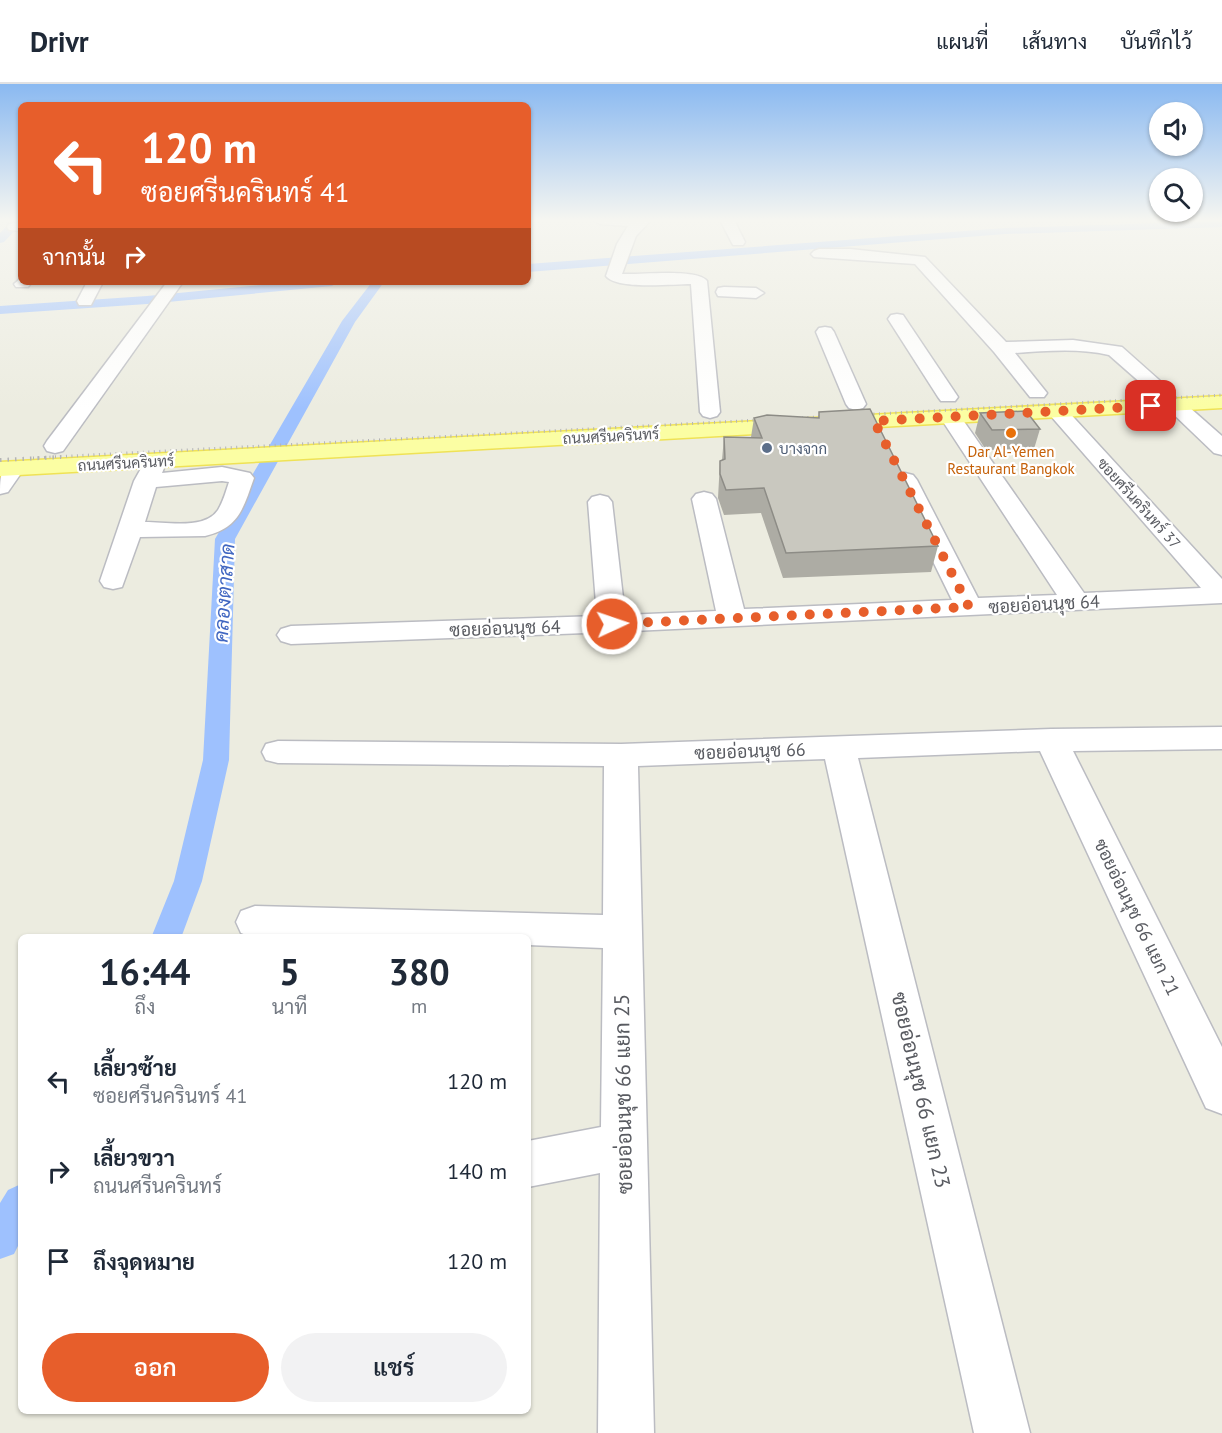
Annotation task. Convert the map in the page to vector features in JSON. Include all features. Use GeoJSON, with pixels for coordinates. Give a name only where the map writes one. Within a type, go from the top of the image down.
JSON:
{"type":"FeatureCollection","features":[{"type":"Feature","properties":{"kind":"main road","name":"ถนนศรีนครินทร์"},"geometry":{"type":"LineString","coordinates":[[0,448],[256,446],[306,453],[884,441],[950,407],[1037,393],[1222,383]]}},
{"type":"Feature","properties":{"kind":"main road","name":"ถนนศรีนครินทร์"},"geometry":{"type":"LineString","coordinates":[[4,475],[151,471],[315,432],[856,404],[1057,411],[1222,402]]}},
{"type":"Feature","properties":{"kind":"street"},"geometry":{"type":"LineString","coordinates":[[699,283],[700,291],[717,305]]}},
{"type":"Feature","properties":{"kind":"street"},"geometry":{"type":"LineString","coordinates":[[941,283],[1037,393]]}},
{"type":"Feature","properties":{"kind":"street"},"geometry":{"type":"LineString","coordinates":[[85,301],[93,285]]}},
{"type":"Feature","properties":{"kind":"street"},"geometry":{"type":"LineString","coordinates":[[56,446],[172,285]]}},
{"type":"Feature","properties":{"kind":"street"},"geometry":{"type":"LineString","coordinates":[[717,305],[756,293]]}},
{"type":"Feature","properties":{"kind":"street"},"geometry":{"type":"LineString","coordinates":[[710,412],[717,305]]}},
{"type":"Feature","properties":{"kind":"street"},"geometry":{"type":"LineString","coordinates":[[897,319],[950,407],[1076,602]]}},
{"type":"Feature","properties":{"kind":"street"},"geometry":{"type":"LineString","coordinates":[[825,332],[856,404]]}},
{"type":"Feature","properties":{"kind":"street"},"geometry":{"type":"LineString","coordinates":[[1000,348],[1089,346],[1108,349],[1115,351],[1157,387]]}},
{"type":"Feature","properties":{"kind":"street"},"geometry":{"type":"LineString","coordinates":[[1174,404],[1222,448]]}},
{"type":"Feature","properties":{"kind":"street","name":"ซอยศรีนครินทร์ 37"},"geometry":{"type":"LineString","coordinates":[[1057,411],[1222,595]]}},
{"type":"Feature","properties":{"kind":"street"},"geometry":{"type":"LineString","coordinates":[[884,441],[969,607]]}},
{"type":"Feature","properties":{"kind":"street"},"geometry":{"type":"LineString","coordinates":[[113,581],[130,530],[151,471],[222,474],[242,478],[226,518],[217,526],[205,529],[130,530]]}},
{"type":"Feature","properties":{"kind":"street"},"geometry":{"type":"LineString","coordinates":[[704,500],[732,618]]}},
{"type":"Feature","properties":{"kind":"street"},"geometry":{"type":"LineString","coordinates":[[600,502],[612,624]]}},
{"type":"Feature","properties":{"kind":"street","name":"ซอยอ่อนนุช 64"},"geometry":{"type":"LineString","coordinates":[[291,635],[612,624],[1222,595]]}},
{"type":"Feature","properties":{"kind":"street","name":"ซอยอ่อนนุช 66"},"geometry":{"type":"LineString","coordinates":[[278,752],[621,755],[1051,740],[1222,738]]}},
{"type":"Feature","properties":{"kind":"street","name":"ซอยอ่อนนุช 66 แยก 21"},"geometry":{"type":"LineString","coordinates":[[1051,740],[1222,1093]]}},
{"type":"Feature","properties":{"kind":"street","name":"ซอยอ่อนนุช 66 แยก 23"},"geometry":{"type":"LineString","coordinates":[[839,748],[1002,1433]]}},
{"type":"Feature","properties":{"kind":"street","name":"ซอยอ่อนนุช 66 แยก 25"},"geometry":{"type":"LineString","coordinates":[[621,755],[626,1433]]}},
{"type":"Feature","properties":{"kind":"street"},"geometry":{"type":"LineString","coordinates":[[255,922],[621,932]]}},
{"type":"Feature","properties":{"kind":"street"},"geometry":{"type":"LineString","coordinates":[[531,1163],[623,1146]]}},
{"type":"Feature","properties":{"kind":"building"},"geometry":{"type":"Polygon","coordinates":[[[870,409],[938,546],[786,553],[764,488],[726,490],[720,474],[720,461],[725,459],[724,437],[762,438],[754,418],[767,415],[819,418],[819,412],[870,409]]]}},
{"type":"Feature","properties":{"kind":"building"},"geometry":{"type":"Polygon","coordinates":[[[1026,411],[1040,429],[992,430],[980,413],[1026,411]]]}},
{"type":"Feature","properties":{"kind":"waterway"},"geometry":{"type":"LineString","coordinates":[[0,310],[147,300],[301,285]]}},
{"type":"Feature","properties":{"kind":"waterway","name":"คลองตาสาด"},"geometry":{"type":"LineString","coordinates":[[168,934],[188,881],[216,760],[225,539],[349,321],[376,285]]}},
{"type":"Feature","properties":{"kind":"waterway","name":"คลองตาสาด"},"geometry":{"type":"LineString","coordinates":[[0,1240],[18,1208]]}},
{"type":"Feature","properties":{"kind":"railway"},"geometry":{"type":"LineString","coordinates":[[857,415],[1222,395]]}},
{"type":"Feature","properties":{"kind":"railway"},"geometry":{"type":"LineString","coordinates":[[33,458],[836,416]]}},
{"type":"Feature","properties":{"kind":"railway"},"geometry":{"type":"LineString","coordinates":[[0,460],[61,457]]}},
{"type":"Feature","properties":{"kind":"place","name":"Dar Al-Yemen Restaurant Bangkok"},"geometry":{"type":"Point","coordinates":[1011,433]}},
{"type":"Feature","properties":{"kind":"place","name":"บางจาก"},"geometry":{"type":"Point","coordinates":[767,448]}},
{"type":"Feature","properties":{"kind":"route"},"geometry":{"type":"LineString","coordinates":[[612,624],[969,607],[874,421],[1151,406]]}}]}
